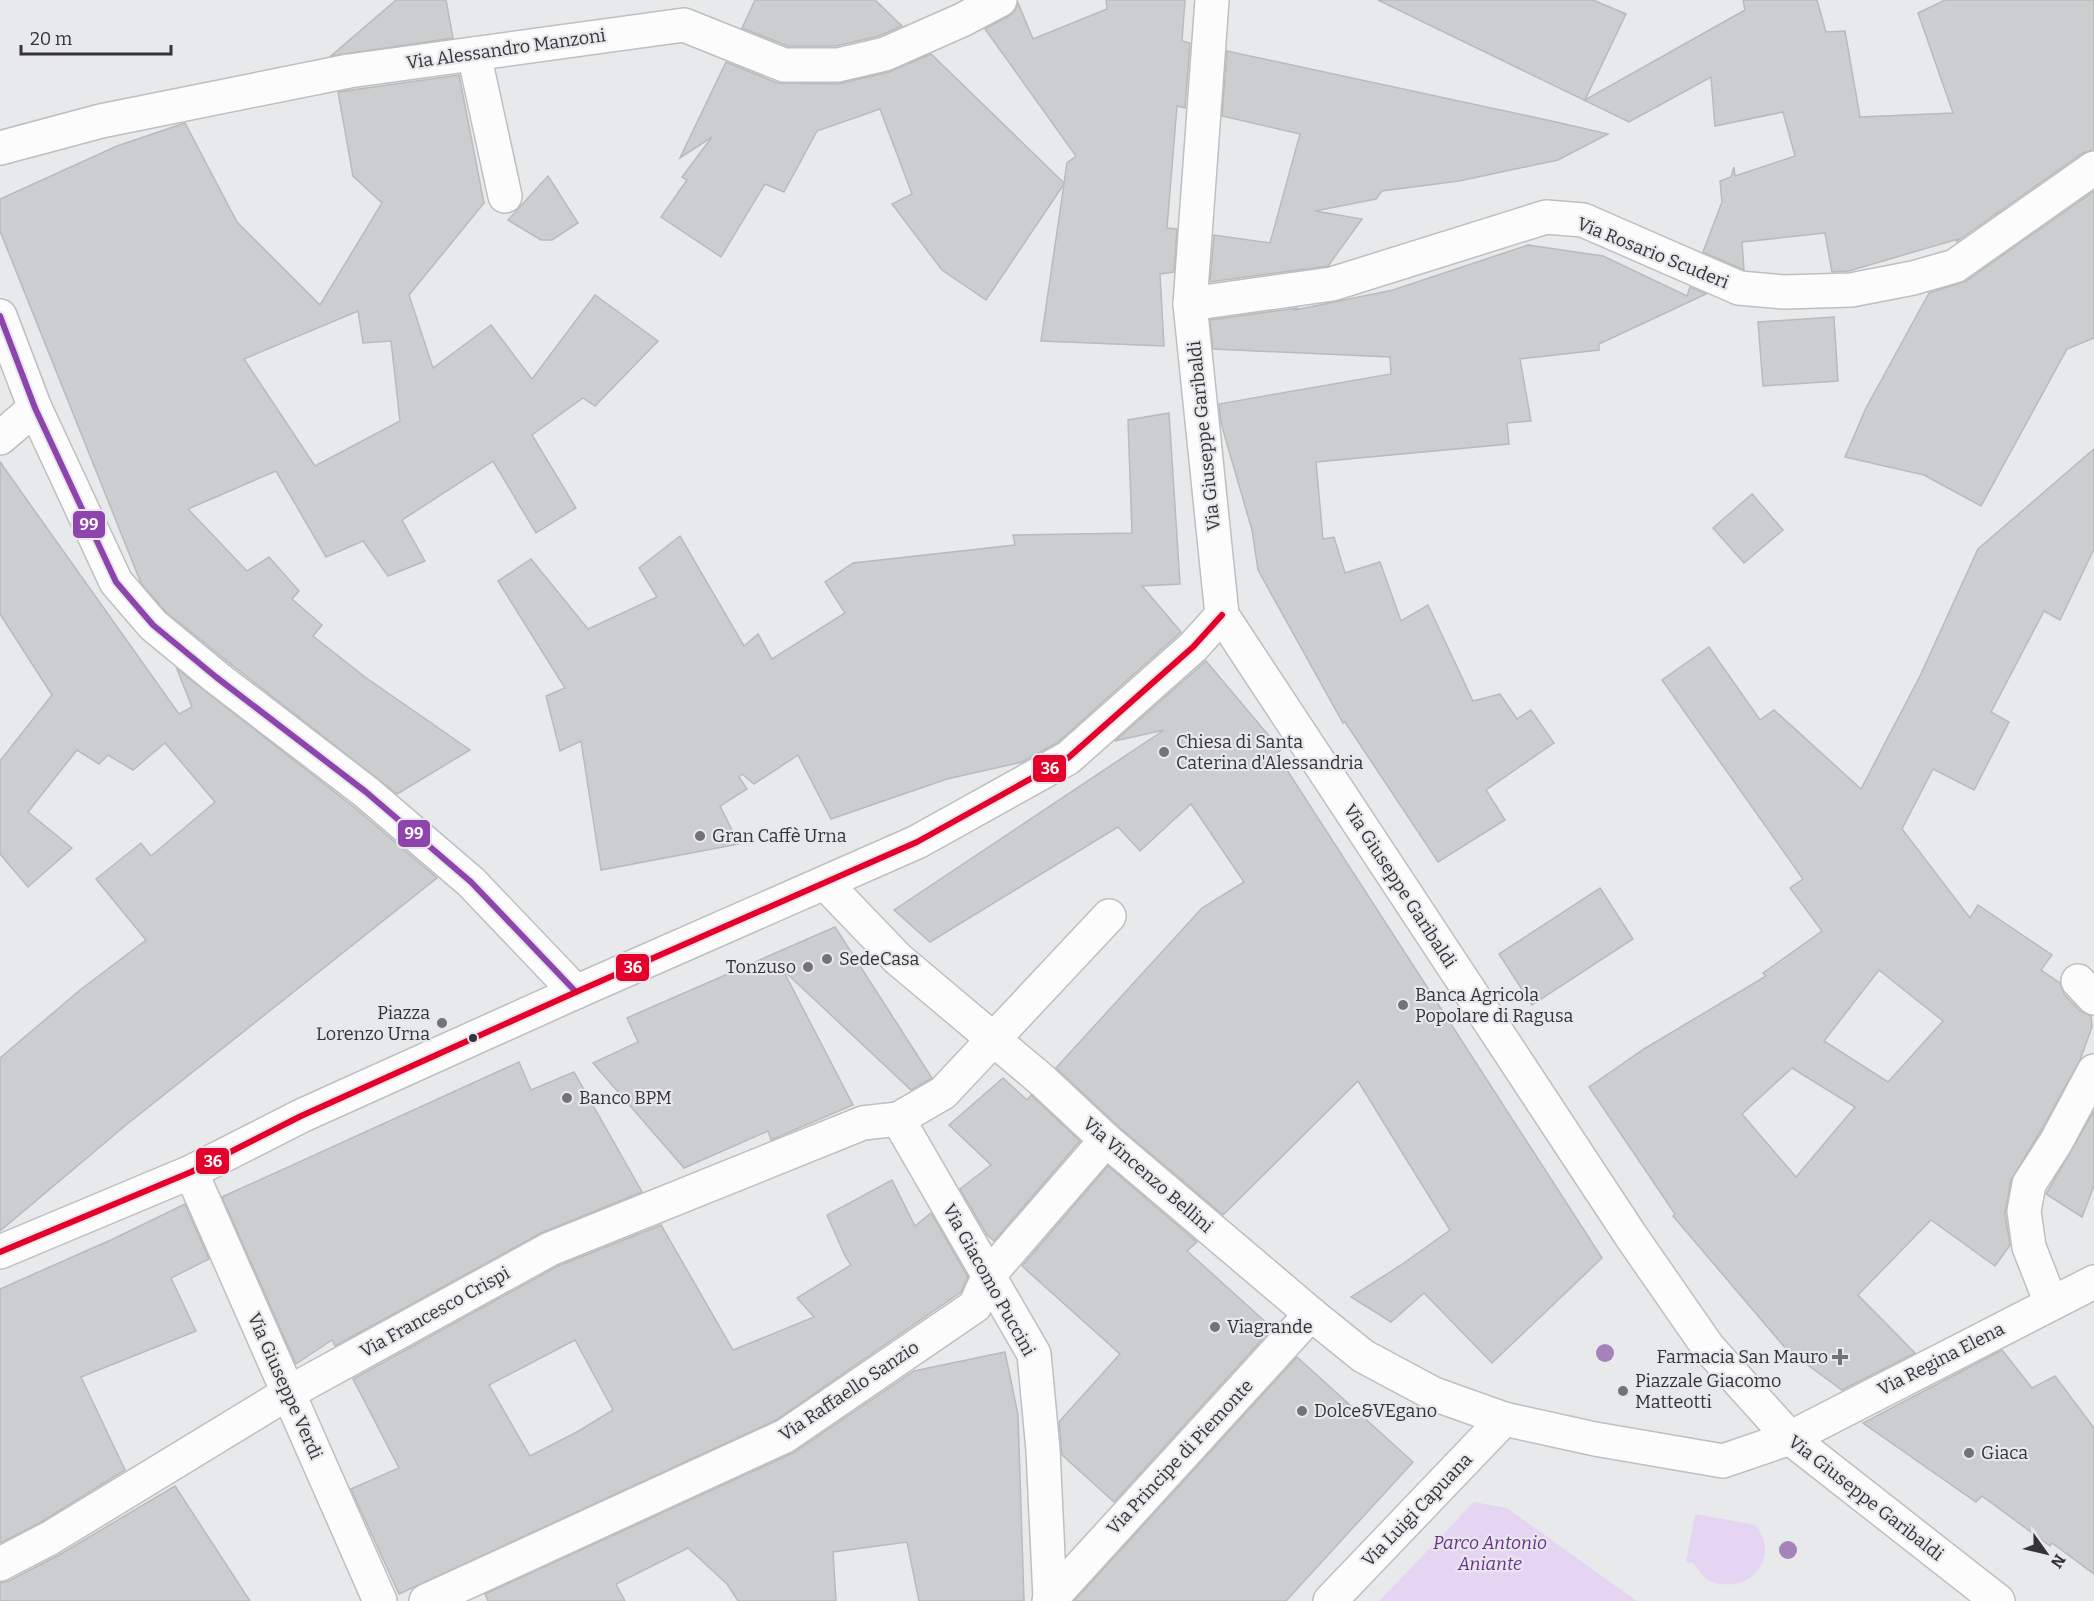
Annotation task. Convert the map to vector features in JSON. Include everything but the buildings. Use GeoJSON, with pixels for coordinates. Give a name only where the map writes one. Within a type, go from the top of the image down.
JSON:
{"type":"FeatureCollection","features":[{"type":"Feature","properties":{"kind":"street","name":"Via Alessandro Manzoni"},"geometry":{"type":"LineString","coordinates":[[0,148],[101,122],[349,71],[684,25],[784,64],[838,65],[885,54],[962,20],[1000,0]]}},
{"type":"Feature","properties":{"kind":"street","name":"Via Giuseppe Garibaldi"},"geometry":{"type":"LineString","coordinates":[[1212,0],[1190,304],[1222,615],[1631,1236],[1707,1347],[1790,1438],[1998,1601]]}},
{"type":"Feature","properties":{"kind":"street"},"geometry":{"type":"LineString","coordinates":[[474,54],[505,196]]}},
{"type":"Feature","properties":{"kind":"street","name":"Via Rosario Scuderi"},"geometry":{"type":"LineString","coordinates":[[1190,304],[1332,284],[1546,217],[1583,220],[1739,288],[1784,292],[1851,290],[1913,278],[1955,266],[2094,168]]}},
{"type":"Feature","properties":{"kind":"street"},"geometry":{"type":"LineString","coordinates":[[0,316],[35,408],[116,582],[153,625],[216,677],[366,792],[471,882],[576,992]]}},
{"type":"Feature","properties":{"kind":"street"},"geometry":{"type":"LineString","coordinates":[[0,438],[35,408]]}},
{"type":"Feature","properties":{"kind":"street"},"geometry":{"type":"LineString","coordinates":[[0,1252],[191,1172],[301,1116],[918,842],[1068,758],[1194,647],[1222,615]]}},
{"type":"Feature","properties":{"kind":"street","name":"Via Vincenzo Bellini"},"geometry":{"type":"LineString","coordinates":[[825,883],[898,958],[1043,1081],[1106,1140],[1363,1356],[1434,1394],[1504,1419]]}},
{"type":"Feature","properties":{"kind":"street"},"geometry":{"type":"LineString","coordinates":[[898,1119],[943,1093],[1109,916]]}},
{"type":"Feature","properties":{"kind":"street"},"geometry":{"type":"LineString","coordinates":[[2050,1303],[2029,1247],[2024,1211],[2029,1184],[2056,1142],[2094,1071]]}},
{"type":"Feature","properties":{"kind":"street","name":"Via Giacomo Puccini"},"geometry":{"type":"LineString","coordinates":[[898,1119],[1034,1354],[1043,1450],[1050,1599]]}},
{"type":"Feature","properties":{"kind":"street","name":"Via Francesco Crispi"},"geometry":{"type":"LineString","coordinates":[[0,1564],[50,1538],[288,1393],[550,1250],[863,1124],[898,1119]]}},
{"type":"Feature","properties":{"kind":"street","name":"Via Raffaello Sanzio"},"geometry":{"type":"LineString","coordinates":[[426,1601],[785,1436],[975,1306],[989,1275],[1106,1140]]}},
{"type":"Feature","properties":{"kind":"street","name":"Via Giuseppe Verdi"},"geometry":{"type":"LineString","coordinates":[[191,1172],[380,1601]]}},
{"type":"Feature","properties":{"kind":"street","name":"Via Regina Elena"},"geometry":{"type":"LineString","coordinates":[[1504,1419],[1594,1439],[1723,1461],[1790,1438],[2094,1282]]}},
{"type":"Feature","properties":{"kind":"street","name":"Via Principe di Piemonte"},"geometry":{"type":"LineString","coordinates":[[1050,1599],[1311,1314]]}},
{"type":"Feature","properties":{"kind":"street","name":"Via Luigi Capuana"},"geometry":{"type":"LineString","coordinates":[[1330,1601],[1504,1419]]}},
{"type":"Feature","properties":{"kind":"green space","name":"Parco Antonio Aniante"},"geometry":{"type":"Polygon","coordinates":[[[1474,1502],[1507,1508],[1637,1601],[1379,1601],[1474,1502]]]}},
{"type":"Feature","properties":{"kind":"green space"},"geometry":{"type":"Polygon","coordinates":[[[1695,1514],[1756,1525],[1765,1547],[1764,1557],[1756,1572],[1741,1582],[1722,1584],[1710,1581],[1693,1563],[1686,1562],[1695,1514]]]}},
{"type":"Feature","properties":{"kind":"transit line","name":"99"},"geometry":{"type":"LineString","coordinates":[[0,316],[35,408],[116,582],[153,625],[216,677],[366,792],[471,882],[576,992]]}},
{"type":"Feature","properties":{"kind":"transit line","name":"36"},"geometry":{"type":"LineString","coordinates":[[0,1252],[191,1172],[301,1116],[917,842],[1068,758],[1193,647],[1222,615]]}},
{"type":"Feature","properties":{"kind":"place","name":"Chiesa di Santa Caterina d'Alessandria"},"geometry":{"type":"Point","coordinates":[1164,752]}},
{"type":"Feature","properties":{"kind":"place","name":"Gran Caffè Urna"},"geometry":{"type":"Point","coordinates":[700,836]}},
{"type":"Feature","properties":{"kind":"place","name":"SedeCasa"},"geometry":{"type":"Point","coordinates":[827,959]}},
{"type":"Feature","properties":{"kind":"place","name":"Tonzuso"},"geometry":{"type":"Point","coordinates":[808,967]}},
{"type":"Feature","properties":{"kind":"place","name":"Banca Agricola Popolare di Ragusa"},"geometry":{"type":"Point","coordinates":[1403,1005]}},
{"type":"Feature","properties":{"kind":"place","name":"Piazza Lorenzo Urna"},"geometry":{"type":"Point","coordinates":[442,1023]}},
{"type":"Feature","properties":{"kind":"place","name":"Banco BPM"},"geometry":{"type":"Point","coordinates":[567,1098]}},
{"type":"Feature","properties":{"kind":"place","name":"Viagrande"},"geometry":{"type":"Point","coordinates":[1215,1327]}},
{"type":"Feature","properties":{"kind":"place","name":"Farmacia San Mauro"},"geometry":{"type":"Point","coordinates":[1840,1357]}},
{"type":"Feature","properties":{"kind":"place","name":"Piazzale Giacomo Matteotti"},"geometry":{"type":"Point","coordinates":[1623,1391]}},
{"type":"Feature","properties":{"kind":"place","name":"Dolce&VEgano"},"geometry":{"type":"Point","coordinates":[1302,1411]}},
{"type":"Feature","properties":{"kind":"place","name":"Giaca"},"geometry":{"type":"Point","coordinates":[1969,1453]}}]}
